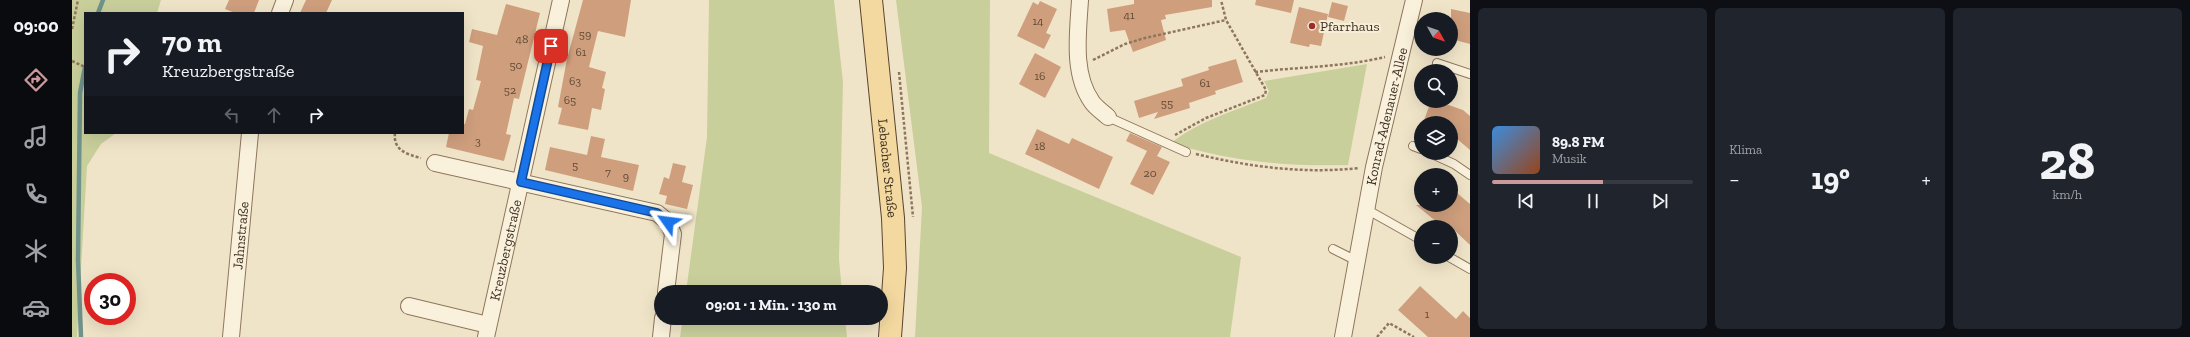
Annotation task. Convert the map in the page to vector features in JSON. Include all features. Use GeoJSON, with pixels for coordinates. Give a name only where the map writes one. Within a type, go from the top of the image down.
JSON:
{"type":"FeatureCollection","features":[{"type":"Feature","properties":{"kind":"main road","name":"Lebacher Straße"},"geometry":{"type":"LineString","coordinates":[[871,0],[893,218],[895,268],[890,337]]}},
{"type":"Feature","properties":{"kind":"street"},"geometry":{"type":"LineString","coordinates":[[280,12],[285,0]]}},
{"type":"Feature","properties":{"kind":"street","name":"Kreuzbergstraße"},"geometry":{"type":"LineString","coordinates":[[487,331],[561,0]]}},
{"type":"Feature","properties":{"kind":"street"},"geometry":{"type":"LineString","coordinates":[[1080,0],[1079,67],[1083,86],[1092,103],[1108,116]]}},
{"type":"Feature","properties":{"kind":"street","name":"Konrad-Adenauer-Allee"},"geometry":{"type":"LineString","coordinates":[[1342,337],[1355,260],[1374,167],[1400,53],[1414,0]]}},
{"type":"Feature","properties":{"kind":"street","name":"Jahnstraße"},"geometry":{"type":"LineString","coordinates":[[231,337],[250,134]]}},
{"type":"Feature","properties":{"kind":"street"},"geometry":{"type":"LineString","coordinates":[[435,163],[657,213],[668,222],[673,234],[667,285]]}},
{"type":"Feature","properties":{"kind":"street"},"geometry":{"type":"LineString","coordinates":[[409,306],[487,331]]}},
{"type":"Feature","properties":{"kind":"street"},"geometry":{"type":"LineString","coordinates":[[661,337],[662,325]]}},
{"type":"Feature","properties":{"kind":"lane"},"geometry":{"type":"LineString","coordinates":[[1437,63],[1470,74]]}},
{"type":"Feature","properties":{"kind":"lane"},"geometry":{"type":"LineString","coordinates":[[1108,116],[1164,144],[1186,152]]}},
{"type":"Feature","properties":{"kind":"lane"},"geometry":{"type":"LineString","coordinates":[[1445,160],[1470,175]]}},
{"type":"Feature","properties":{"kind":"lane"},"geometry":{"type":"LineString","coordinates":[[1366,210],[1414,236]]}},
{"type":"Feature","properties":{"kind":"lane"},"geometry":{"type":"LineString","coordinates":[[1333,249],[1355,260]]}},
{"type":"Feature","properties":{"kind":"lane"},"geometry":{"type":"LineString","coordinates":[[1458,263],[1470,270]]}},
{"type":"Feature","properties":{"kind":"path"},"geometry":{"type":"LineString","coordinates":[[72,29],[78,0]]}},
{"type":"Feature","properties":{"kind":"path"},"geometry":{"type":"LineString","coordinates":[[1164,144],[1180,132],[1206,118],[1265,95],[1266,90],[1226,20],[1221,0]]}},
{"type":"Feature","properties":{"kind":"path"},"geometry":{"type":"LineString","coordinates":[[1079,67],[1125,44],[1145,38],[1226,20]]}},
{"type":"Feature","properties":{"kind":"path"},"geometry":{"type":"LineString","coordinates":[[1255,72],[1292,67],[1321,67],[1400,53]]}},
{"type":"Feature","properties":{"kind":"path"},"geometry":{"type":"LineString","coordinates":[[72,61],[84,67]]}},
{"type":"Feature","properties":{"kind":"path"},"geometry":{"type":"LineString","coordinates":[[395,134],[394,141],[399,149],[407,154],[435,163]]}},
{"type":"Feature","properties":{"kind":"path"},"geometry":{"type":"LineString","coordinates":[[1186,152],[1243,166],[1315,172],[1374,167]]}},
{"type":"Feature","properties":{"kind":"path"},"geometry":{"type":"LineString","coordinates":[[1377,337],[1389,323],[1414,337]]}},
{"type":"Feature","properties":{"kind":"green space"},"geometry":{"type":"Polygon","coordinates":[[[72,0],[161,0],[157,12],[84,12],[84,134],[115,134],[101,144],[87,166],[77,337],[72,337],[72,0]]]}},
{"type":"Feature","properties":{"kind":"green space"},"geometry":{"type":"Polygon","coordinates":[[[709,0],[834,0],[843,82],[839,259],[841,285],[687,285],[707,137],[709,0]]]}},
{"type":"Feature","properties":{"kind":"green space"},"geometry":{"type":"Polygon","coordinates":[[[896,0],[990,0],[989,153],[1241,257],[1230,337],[915,337],[922,207],[896,0]]]}},
{"type":"Feature","properties":{"kind":"green space"},"geometry":{"type":"Polygon","coordinates":[[[1367,64],[1348,165],[1303,165],[1259,162],[1215,154],[1171,143],[1182,135],[1205,123],[1266,98],[1269,91],[1264,81],[1367,64]]]}},
{"type":"Feature","properties":{"kind":"green space"},"geometry":{"type":"Polygon","coordinates":[[[682,325],[846,325],[847,337],[680,337],[682,325]]]}},
{"type":"Feature","properties":{"kind":"building"},"geometry":{"type":"Polygon","coordinates":[[[229,0],[259,0],[254,12],[232,12],[225,9],[229,0]]]}},
{"type":"Feature","properties":{"kind":"building"},"geometry":{"type":"Polygon","coordinates":[[[306,0],[332,0],[326,12],[300,12],[306,0]]]}},
{"type":"Feature","properties":{"kind":"building"},"geometry":{"type":"Polygon","coordinates":[[[583,0],[631,0],[625,37],[598,31],[589,67],[606,72],[602,88],[605,89],[601,110],[592,108],[588,130],[558,124],[562,108],[558,107],[567,59],[583,0]]]}},
{"type":"Feature","properties":{"kind":"building"},"geometry":{"type":"Polygon","coordinates":[[[1134,0],[1212,0],[1212,7],[1165,15],[1166,19],[1161,20],[1166,40],[1133,52],[1125,30],[1110,32],[1107,9],[1134,4],[1134,0]]]}},
{"type":"Feature","properties":{"kind":"building"},"geometry":{"type":"Polygon","coordinates":[[[1256,0],[1294,0],[1291,13],[1255,5],[1256,0]]]}},
{"type":"Feature","properties":{"kind":"building"},"geometry":{"type":"Polygon","coordinates":[[[1040,1],[1057,9],[1046,33],[1051,35],[1044,49],[1017,36],[1033,2],[1038,5],[1040,1]]]}},
{"type":"Feature","properties":{"kind":"building"},"geometry":{"type":"Polygon","coordinates":[[[1332,2],[1348,6],[1344,21],[1328,17],[1332,2]]]}},
{"type":"Feature","properties":{"kind":"building"},"geometry":{"type":"Polygon","coordinates":[[[506,4],[540,13],[519,99],[514,98],[506,134],[511,135],[504,161],[446,147],[449,134],[464,134],[464,124],[469,109],[473,110],[481,81],[476,80],[483,46],[469,42],[472,29],[497,35],[506,4]]]}},
{"type":"Feature","properties":{"kind":"building","name":"Pfarrhaus"},"geometry":{"type":"Polygon","coordinates":[[[1299,7],[1328,14],[1321,46],[1310,44],[1309,47],[1290,43],[1299,7]]]}},
{"type":"Feature","properties":{"kind":"building"},"geometry":{"type":"Polygon","coordinates":[[[1451,9],[1470,13],[1470,44],[1458,41],[1458,12],[1451,12],[1451,9]]]}},
{"type":"Feature","properties":{"kind":"building"},"geometry":{"type":"Polygon","coordinates":[[[1035,53],[1061,67],[1045,98],[1019,84],[1035,53]]]}},
{"type":"Feature","properties":{"kind":"building"},"geometry":{"type":"Polygon","coordinates":[[[1236,59],[1243,82],[1215,91],[1216,94],[1189,103],[1190,108],[1154,119],[1158,112],[1139,118],[1134,101],[1183,86],[1181,79],[1209,70],[1208,67],[1236,59]]]}},
{"type":"Feature","properties":{"kind":"building"},"geometry":{"type":"Polygon","coordinates":[[[1428,108],[1457,108],[1463,110],[1470,116],[1470,150],[1458,140],[1458,116],[1426,116],[1428,108]]]}},
{"type":"Feature","properties":{"kind":"building"},"geometry":{"type":"Polygon","coordinates":[[[1037,129],[1069,144],[1072,138],[1113,157],[1099,189],[1025,154],[1037,129]]]}},
{"type":"Feature","properties":{"kind":"building"},"geometry":{"type":"Polygon","coordinates":[[[1130,133],[1162,147],[1157,156],[1170,162],[1153,195],[1130,184],[1147,151],[1126,141],[1130,133]]]}},
{"type":"Feature","properties":{"kind":"building"},"geometry":{"type":"Polygon","coordinates":[[[591,136],[605,139],[601,157],[639,165],[633,191],[545,170],[550,147],[587,155],[591,136]]]}},
{"type":"Feature","properties":{"kind":"building"},"geometry":{"type":"Polygon","coordinates":[[[673,163],[686,166],[682,182],[693,185],[687,209],[665,204],[667,196],[659,194],[664,177],[669,179],[673,163]]]}},
{"type":"Feature","properties":{"kind":"building"},"geometry":{"type":"Polygon","coordinates":[[[1458,194],[1470,204],[1470,245],[1458,234],[1458,220],[1434,220],[1425,212],[1458,212],[1458,194]]]}},
{"type":"Feature","properties":{"kind":"building"},"geometry":{"type":"Polygon","coordinates":[[[1420,286],[1456,319],[1463,311],[1470,318],[1470,337],[1428,337],[1398,310],[1420,286]]]}},
{"type":"Feature","properties":{"kind":"waterway"},"geometry":{"type":"LineString","coordinates":[[98,12],[103,0]]}},
{"type":"Feature","properties":{"kind":"waterway"},"geometry":{"type":"LineString","coordinates":[[81,337],[78,260],[80,93],[84,72]]}},
{"type":"Feature","properties":{"kind":"place","name":"Pfarrhaus"},"geometry":{"type":"Point","coordinates":[1312,26]}},
{"type":"Feature","properties":{"kind":"route"},"geometry":{"type":"LineString","coordinates":[[551,46],[521,182],[657,213],[668,222]]}}]}
